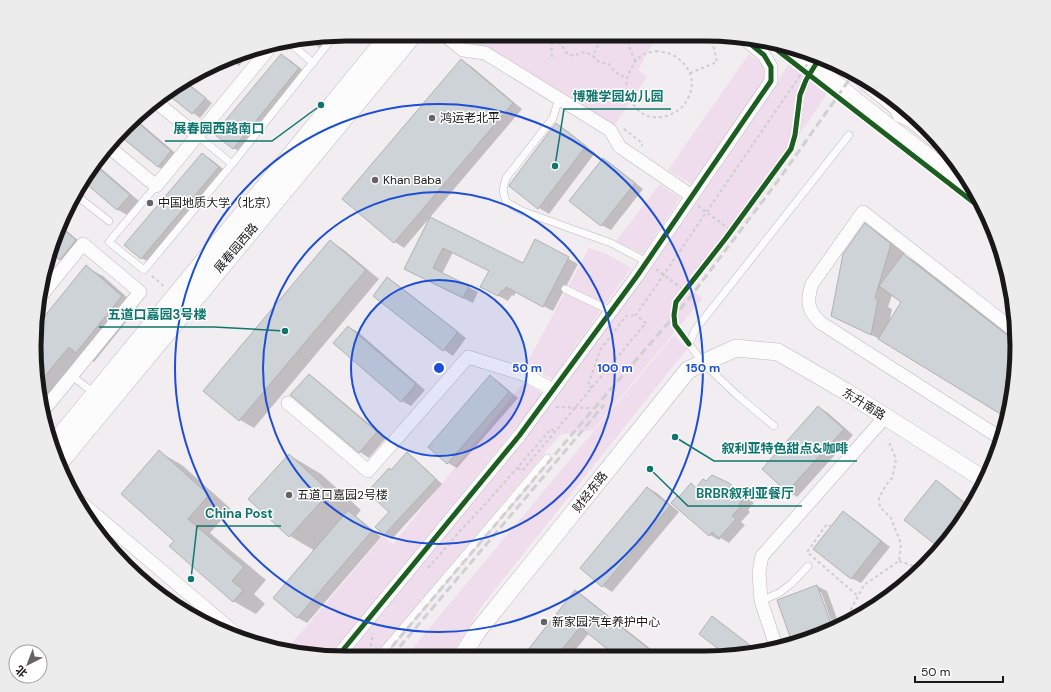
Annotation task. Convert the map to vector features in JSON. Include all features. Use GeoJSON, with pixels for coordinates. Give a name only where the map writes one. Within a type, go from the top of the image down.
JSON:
{"type":"FeatureCollection","features":[{"type":"Feature","properties":{"kind":"main road","name":"展春园西路"},"geometry":{"type":"LineString","coordinates":[[56,442],[384,41]]}},
{"type":"Feature","properties":{"kind":"main road","name":"展春园西路"},"geometry":{"type":"LineString","coordinates":[[62,458],[407,41]]}},
{"type":"Feature","properties":{"kind":"street"},"geometry":{"type":"LineString","coordinates":[[452,41],[463,50],[485,53],[610,130],[620,147],[690,198]]}},
{"type":"Feature","properties":{"kind":"street"},"geometry":{"type":"LineString","coordinates":[[342,651],[519,436],[541,407],[647,262],[771,81],[771,67],[764,55],[742,44]]}},
{"type":"Feature","properties":{"kind":"street"},"geometry":{"type":"LineString","coordinates":[[113,150],[156,186],[267,51]]}},
{"type":"Feature","properties":{"kind":"street"},"geometry":{"type":"LineString","coordinates":[[798,60],[856,102],[963,185]]}},
{"type":"Feature","properties":{"kind":"street"},"geometry":{"type":"LineString","coordinates":[[159,105],[198,136]]}},
{"type":"Feature","properties":{"kind":"street"},"geometry":{"type":"LineString","coordinates":[[997,436],[821,323],[813,315],[809,304],[808,294],[812,284],[863,212],[1009,327]]}},
{"type":"Feature","properties":{"kind":"street"},"geometry":{"type":"LineString","coordinates":[[47,289],[83,244],[140,292],[47,406]]}},
{"type":"Feature","properties":{"kind":"street","name":"财经东路"},"geometry":{"type":"LineString","coordinates":[[465,651],[477,632],[688,370],[736,348]]}},
{"type":"Feature","properties":{"kind":"street","name":"东升南路"},"geometry":{"type":"LineString","coordinates":[[736,348],[778,352],[844,391],[981,477]]}},
{"type":"Feature","properties":{"kind":"street"},"geometry":{"type":"LineString","coordinates":[[288,403],[368,471],[468,357],[526,375],[553,390]]}},
{"type":"Feature","properties":{"kind":"street"},"geometry":{"type":"LineString","coordinates":[[775,643],[761,601],[759,572],[762,556],[885,417]]}},
{"type":"Feature","properties":{"kind":"street"},"geometry":{"type":"LineString","coordinates":[[101,527],[227,627]]}},
{"type":"Feature","properties":{"kind":"lane"},"geometry":{"type":"LineString","coordinates":[[156,186],[109,242],[144,270],[232,164],[329,42]]}},
{"type":"Feature","properties":{"kind":"lane"},"geometry":{"type":"LineString","coordinates":[[293,46],[313,63]]}},
{"type":"Feature","properties":{"kind":"lane"},"geometry":{"type":"LineString","coordinates":[[558,98],[553,118],[506,178],[503,190],[506,202],[522,211],[611,243],[647,262]]}},
{"type":"Feature","properties":{"kind":"lane"},"geometry":{"type":"LineString","coordinates":[[774,426],[738,396],[703,363],[689,344],[695,330],[849,135]]}},
{"type":"Feature","properties":{"kind":"lane"},"geometry":{"type":"LineString","coordinates":[[198,136],[232,164]]}},
{"type":"Feature","properties":{"kind":"lane"},"geometry":{"type":"LineString","coordinates":[[79,198],[109,222]]}},
{"type":"Feature","properties":{"kind":"lane"},"geometry":{"type":"LineString","coordinates":[[565,289],[611,311]]}},
{"type":"Feature","properties":{"kind":"lane"},"geometry":{"type":"LineString","coordinates":[[72,376],[96,394]]}},
{"type":"Feature","properties":{"kind":"lane"},"geometry":{"type":"LineString","coordinates":[[383,651],[547,458]]}},
{"type":"Feature","properties":{"kind":"lane"},"geometry":{"type":"LineString","coordinates":[[761,601],[779,594],[808,566]]}},
{"type":"Feature","properties":{"kind":"path"},"geometry":{"type":"LineString","coordinates":[[593,56],[602,41]]}},
{"type":"Feature","properties":{"kind":"path"},"geometry":{"type":"LineString","coordinates":[[627,41],[635,62]]}},
{"type":"Feature","properties":{"kind":"path"},"geometry":{"type":"LineString","coordinates":[[690,73],[717,62],[712,41]]}},
{"type":"Feature","properties":{"kind":"path"},"geometry":{"type":"LineString","coordinates":[[552,57],[552,42],[560,43],[567,54],[572,56],[586,52],[599,62],[609,64],[615,72],[626,79]]}},
{"type":"Feature","properties":{"kind":"path"},"geometry":{"type":"LineString","coordinates":[[656,51],[669,54],[680,60],[690,73],[692,84],[690,95],[686,103],[674,113],[660,118],[646,116],[634,104],[628,95],[626,79],[635,62],[643,54],[656,51]]}},
{"type":"Feature","properties":{"kind":"path"},"geometry":{"type":"LineString","coordinates":[[798,60],[805,72]]}},
{"type":"Feature","properties":{"kind":"path"},"geometry":{"type":"LineString","coordinates":[[636,315],[810,60]]}},
{"type":"Feature","properties":{"kind":"path"},"geometry":{"type":"LineString","coordinates":[[792,73],[806,80]]}},
{"type":"Feature","properties":{"kind":"path"},"geometry":{"type":"LineString","coordinates":[[620,126],[642,143],[642,148]]}},
{"type":"Feature","properties":{"kind":"path"},"geometry":{"type":"LineString","coordinates":[[690,198],[730,230],[736,226]]}},
{"type":"Feature","properties":{"kind":"path"},"geometry":{"type":"LineString","coordinates":[[647,262],[683,289],[680,296]]}},
{"type":"Feature","properties":{"kind":"path"},"geometry":{"type":"LineString","coordinates":[[144,270],[168,289]]}},
{"type":"Feature","properties":{"kind":"path"},"geometry":{"type":"LineString","coordinates":[[518,468],[522,471],[646,324],[636,315],[626,316],[600,350],[588,385],[592,388]]}},
{"type":"Feature","properties":{"kind":"path"},"geometry":{"type":"LineString","coordinates":[[541,407],[589,408]]}},
{"type":"Feature","properties":{"kind":"path"},"geometry":{"type":"LineString","coordinates":[[424,572],[460,530],[490,500],[551,429],[555,432]]}},
{"type":"Feature","properties":{"kind":"path"},"geometry":{"type":"LineString","coordinates":[[888,440],[896,459],[892,478],[886,485],[879,498],[880,507],[891,518],[901,544],[899,562]]}},
{"type":"Feature","properties":{"kind":"path"},"geometry":{"type":"LineString","coordinates":[[831,527],[827,524],[807,552],[858,596]]}},
{"type":"Feature","properties":{"kind":"path"},"geometry":{"type":"LineString","coordinates":[[899,562],[915,567]]}},
{"type":"Feature","properties":{"kind":"path"},"geometry":{"type":"LineString","coordinates":[[851,614],[851,609],[864,585],[899,562]]}},
{"type":"Feature","properties":{"kind":"path"},"geometry":{"type":"LineString","coordinates":[[369,651],[374,631]]}},
{"type":"Feature","properties":{"kind":"shaded area"},"geometry":{"type":"Polygon","coordinates":[[[471,41],[656,41],[651,46],[638,70],[647,77],[614,126],[471,41]]]}},
{"type":"Feature","properties":{"kind":"shaded area"},"geometry":{"type":"Polygon","coordinates":[[[749,54],[764,66],[765,82],[691,184],[668,170],[749,54]]]}},
{"type":"Feature","properties":{"kind":"shaded area"},"geometry":{"type":"Polygon","coordinates":[[[795,55],[831,68],[817,87],[827,94],[771,175],[687,287],[703,298],[593,430],[560,435],[378,651],[347,651],[539,421],[643,279],[795,55]]]}},
{"type":"Feature","properties":{"kind":"shaded area"},"geometry":{"type":"Polygon","coordinates":[[[660,184],[680,198],[643,254],[616,241],[660,184]]]}},
{"type":"Feature","properties":{"kind":"shaded area"},"geometry":{"type":"Polygon","coordinates":[[[589,248],[607,254],[631,268],[552,379],[526,365],[589,248]]]}},
{"type":"Feature","properties":{"kind":"shaded area"},"geometry":{"type":"Polygon","coordinates":[[[674,335],[687,349],[484,603],[453,651],[410,651],[674,335]]]}},
{"type":"Feature","properties":{"kind":"shaded area"},"geometry":{"type":"Polygon","coordinates":[[[524,382],[543,394],[335,650],[290,646],[383,536],[393,544],[524,382]]]}},
{"type":"Feature","properties":{"kind":"building"},"geometry":{"type":"Polygon","coordinates":[[[281,54],[299,68],[233,149],[214,134],[281,54]]]}},
{"type":"Feature","properties":{"kind":"building"},"geometry":{"type":"Polygon","coordinates":[[[461,59],[513,103],[394,243],[342,199],[461,59]]]}},
{"type":"Feature","properties":{"kind":"building"},"geometry":{"type":"Polygon","coordinates":[[[189,85],[206,98],[192,114],[170,97],[189,85]]]}},
{"type":"Feature","properties":{"kind":"building"},"geometry":{"type":"Polygon","coordinates":[[[138,123],[171,151],[158,167],[123,138],[138,123]]]}},
{"type":"Feature","properties":{"kind":"building"},"geometry":{"type":"Polygon","coordinates":[[[556,123],[586,146],[538,209],[509,186],[556,123]]]}},
{"type":"Feature","properties":{"kind":"building"},"geometry":{"type":"Polygon","coordinates":[[[202,153],[219,167],[141,259],[124,245],[202,153]]]}},
{"type":"Feature","properties":{"kind":"building"},"geometry":{"type":"Polygon","coordinates":[[[603,158],[635,183],[601,226],[569,201],[603,158]]]}},
{"type":"Feature","properties":{"kind":"building"},"geometry":{"type":"Polygon","coordinates":[[[98,168],[130,195],[117,210],[87,185],[98,168]]]}},
{"type":"Feature","properties":{"kind":"building"},"geometry":{"type":"Polygon","coordinates":[[[430,217],[523,263],[535,239],[569,257],[543,307],[506,287],[498,296],[480,287],[489,271],[443,248],[433,268],[469,286],[463,298],[404,269],[430,217]]]}},
{"type":"Feature","properties":{"kind":"building"},"geometry":{"type":"Polygon","coordinates":[[[865,223],[891,244],[875,298],[878,300],[871,335],[831,316],[843,254],[865,223]]]}},
{"type":"Feature","properties":{"kind":"building"},"geometry":{"type":"Polygon","coordinates":[[[64,229],[76,240],[60,260],[55,256],[64,229]]]}},
{"type":"Feature","properties":{"kind":"building"},"geometry":{"type":"Polygon","coordinates":[[[330,240],[366,270],[239,421],[203,391],[330,240]]]}},
{"type":"Feature","properties":{"kind":"building"},"geometry":{"type":"Polygon","coordinates":[[[903,254],[1010,337],[1009,366],[1002,415],[878,339],[901,302],[879,286],[903,254]]]}},
{"type":"Feature","properties":{"kind":"building"},"geometry":{"type":"Polygon","coordinates":[[[86,265],[122,296],[76,353],[69,347],[43,378],[41,346],[43,318],[86,265]]]}},
{"type":"Feature","properties":{"kind":"building"},"geometry":{"type":"Polygon","coordinates":[[[387,277],[458,332],[443,351],[373,296],[387,277]]]}},
{"type":"Feature","properties":{"kind":"building"},"geometry":{"type":"Polygon","coordinates":[[[348,326],[416,384],[401,402],[333,343],[348,326]]]}},
{"type":"Feature","properties":{"kind":"building"},"geometry":{"type":"Polygon","coordinates":[[[309,374],[377,432],[359,453],[290,395],[309,374]]]}},
{"type":"Feature","properties":{"kind":"building"},"geometry":{"type":"Polygon","coordinates":[[[490,375],[509,392],[447,464],[428,447],[490,375]]]}},
{"type":"Feature","properties":{"kind":"building"},"geometry":{"type":"Polygon","coordinates":[[[818,406],[844,429],[787,492],[762,469],[818,406]]]}},
{"type":"Feature","properties":{"kind":"building"},"geometry":{"type":"Polygon","coordinates":[[[159,450],[209,495],[188,519],[244,567],[232,581],[243,590],[233,602],[169,546],[174,541],[121,494],[159,450]]]}},
{"type":"Feature","properties":{"kind":"building"},"geometry":{"type":"Polygon","coordinates":[[[407,452],[436,479],[384,535],[375,527],[389,512],[367,492],[389,468],[391,470],[407,452]]]}},
{"type":"Feature","properties":{"kind":"building","name":"五道口嘉园2号楼"},"geometry":{"type":"Polygon","coordinates":[[[289,454],[330,492],[289,537],[248,499],[289,454]]]}},
{"type":"Feature","properties":{"kind":"building"},"geometry":{"type":"Polygon","coordinates":[[[712,475],[729,483],[745,497],[739,504],[741,506],[732,516],[736,519],[719,538],[712,532],[709,536],[671,503],[677,496],[679,497],[691,483],[696,488],[703,479],[706,481],[712,475]]]}},
{"type":"Feature","properties":{"kind":"building"},"geometry":{"type":"Polygon","coordinates":[[[936,480],[966,504],[947,532],[936,545],[904,520],[936,480]]]}},
{"type":"Feature","properties":{"kind":"building"},"geometry":{"type":"Polygon","coordinates":[[[647,487],[670,506],[602,587],[580,568],[647,487]]]}},
{"type":"Feature","properties":{"kind":"building"},"geometry":{"type":"Polygon","coordinates":[[[348,510],[372,531],[297,618],[273,598],[348,510]]]}},
{"type":"Feature","properties":{"kind":"building"},"geometry":{"type":"Polygon","coordinates":[[[843,511],[881,541],[851,579],[813,549],[843,511]]]}},
{"type":"Feature","properties":{"kind":"building"},"geometry":{"type":"Polygon","coordinates":[[[817,585],[831,624],[791,639],[777,600],[817,585]]]}},
{"type":"Feature","properties":{"kind":"building"},"geometry":{"type":"Polygon","coordinates":[[[575,590],[651,651],[610,651],[580,627],[561,651],[527,651],[575,590]]]}},
{"type":"Feature","properties":{"kind":"building"},"geometry":{"type":"Polygon","coordinates":[[[712,616],[752,647],[720,650],[699,634],[712,616]]]}},
{"type":"Feature","properties":{"kind":"railway"},"geometry":{"type":"LineString","coordinates":[[388,651],[688,300],[777,182],[851,78]]}},
{"type":"Feature","properties":{"kind":"railway"},"geometry":{"type":"LineString","coordinates":[[396,651],[604,405]]}},
{"type":"Feature","properties":{"kind":"cycle path"},"geometry":{"type":"LineString","coordinates":[[342,651],[519,436],[637,276],[771,81],[771,67],[764,55],[752,45]]}},
{"type":"Feature","properties":{"kind":"cycle path"},"geometry":{"type":"LineString","coordinates":[[776,49],[974,203]]}},
{"type":"Feature","properties":{"kind":"cycle path"},"geometry":{"type":"LineString","coordinates":[[689,344],[675,325],[674,315],[676,302],[726,238],[791,149],[795,135],[800,95],[806,80],[817,62]]}},
{"type":"Feature","properties":{"kind":"place","name":"展春园西路南口"},"geometry":{"type":"Point","coordinates":[321,105]}},
{"type":"Feature","properties":{"kind":"place","name":"鸿运老北平"},"geometry":{"type":"Point","coordinates":[432,118]}},
{"type":"Feature","properties":{"kind":"place","name":"博雅学园幼儿园"},"geometry":{"type":"Point","coordinates":[555,166]}},
{"type":"Feature","properties":{"kind":"place","name":"Khan Baba"},"geometry":{"type":"Point","coordinates":[375,180]}},
{"type":"Feature","properties":{"kind":"place","name":"中国地质大学（北京）"},"geometry":{"type":"Point","coordinates":[150,203]}},
{"type":"Feature","properties":{"kind":"place","name":"五道口嘉园3号楼"},"geometry":{"type":"Point","coordinates":[285,331]}},
{"type":"Feature","properties":{"kind":"place","name":"叙利亚特色甜点&咖啡"},"geometry":{"type":"Point","coordinates":[675,437]}},
{"type":"Feature","properties":{"kind":"place","name":"BRBR叙利亚餐厅"},"geometry":{"type":"Point","coordinates":[650,469]}},
{"type":"Feature","properties":{"kind":"place","name":"五道口嘉园2号楼"},"geometry":{"type":"Point","coordinates":[289,495]}},
{"type":"Feature","properties":{"kind":"place","name":"China Post"},"geometry":{"type":"Point","coordinates":[191,579]}},
{"type":"Feature","properties":{"kind":"place","name":"新家园汽车养护中心"},"geometry":{"type":"Point","coordinates":[544,622]}}]}
